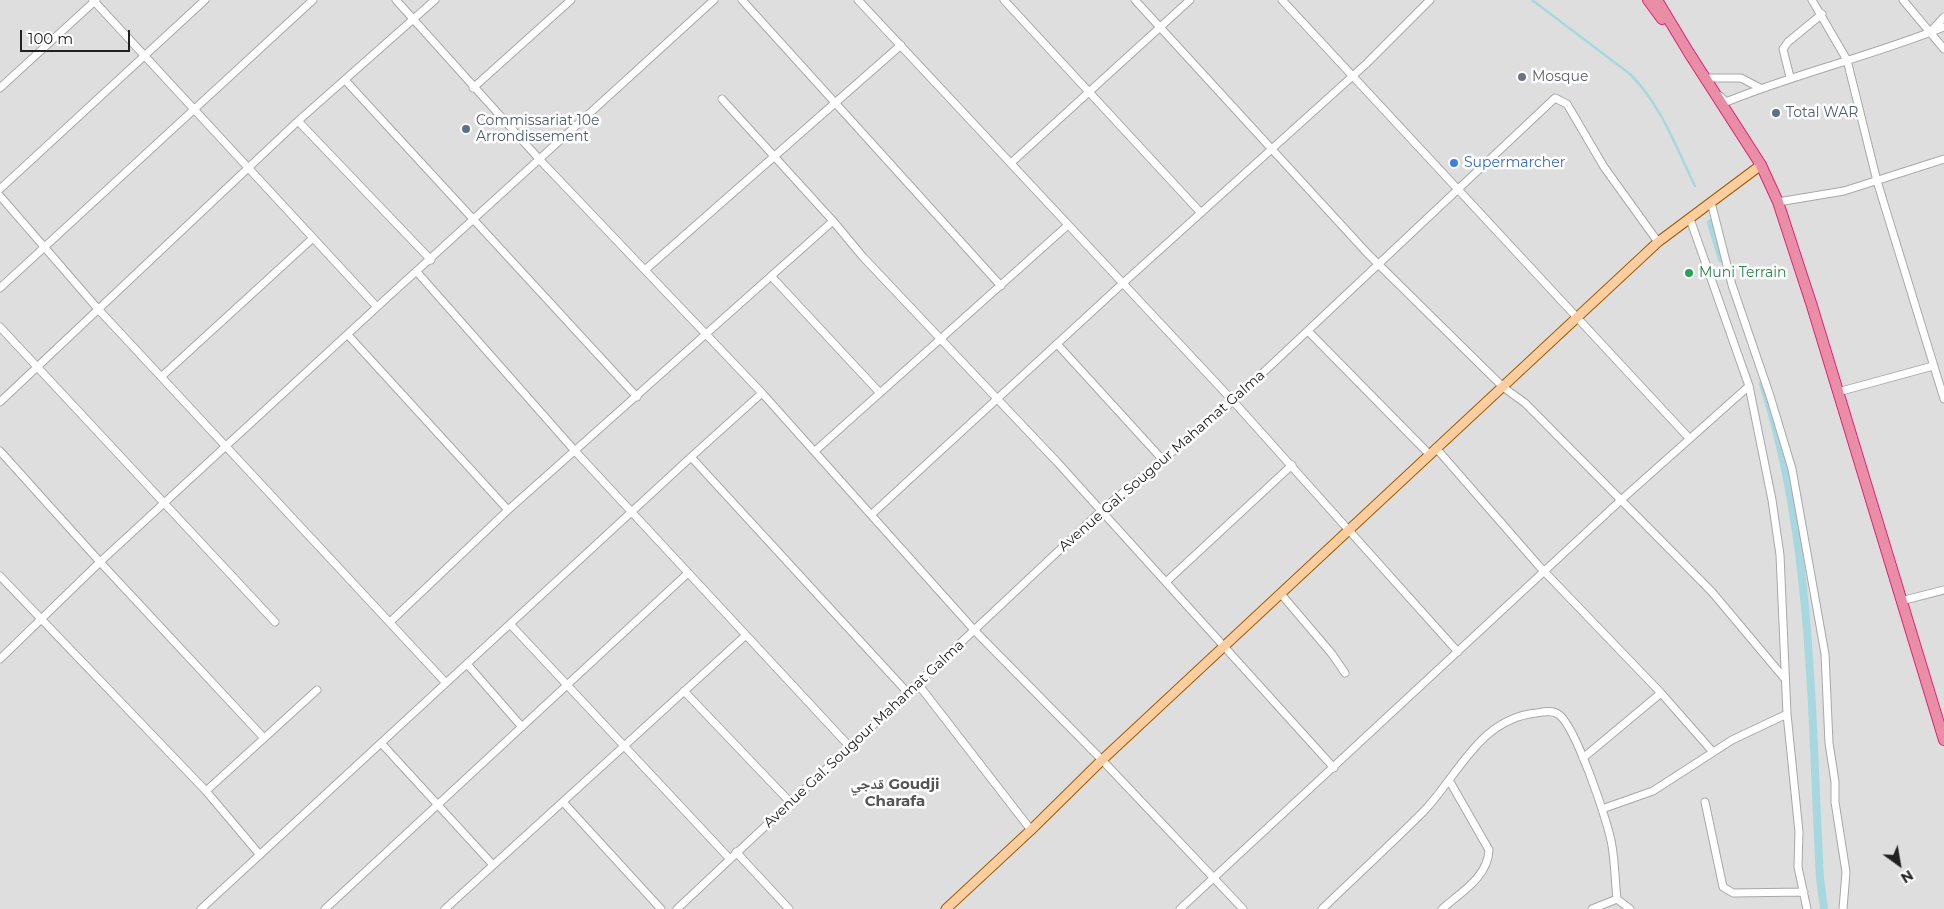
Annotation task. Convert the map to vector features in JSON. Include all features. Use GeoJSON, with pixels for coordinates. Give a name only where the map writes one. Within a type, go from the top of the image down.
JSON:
{"type":"FeatureCollection","features":[{"type":"Feature","properties":{"kind":"highway"},"geometry":{"type":"LineString","coordinates":[[1648,0],[1689,53]]}},
{"type":"Feature","properties":{"kind":"highway"},"geometry":{"type":"LineString","coordinates":[[1657,0],[1761,165],[1778,202],[1944,740]]}},
{"type":"Feature","properties":{"kind":"main road"},"geometry":{"type":"LineString","coordinates":[[946,909],[1031,830],[1102,760],[1658,242],[1761,165]]}},
{"type":"Feature","properties":{"kind":"street"},"geometry":{"type":"LineString","coordinates":[[0,88],[94,0],[377,307]]}},
{"type":"Feature","properties":{"kind":"street"},"geometry":{"type":"LineString","coordinates":[[0,189],[205,0]]}},
{"type":"Feature","properties":{"kind":"street"},"geometry":{"type":"LineString","coordinates":[[0,288],[313,0]]}},
{"type":"Feature","properties":{"kind":"street"},"geometry":{"type":"LineString","coordinates":[[396,0],[473,88],[540,160],[705,336],[762,393],[975,631],[1102,760],[1243,909]]}},
{"type":"Feature","properties":{"kind":"street"},"geometry":{"type":"LineString","coordinates":[[0,402],[298,121],[435,0]]}},
{"type":"Feature","properties":{"kind":"street"},"geometry":{"type":"LineString","coordinates":[[473,88],[571,0]]}},
{"type":"Feature","properties":{"kind":"street"},"geometry":{"type":"LineString","coordinates":[[0,659],[100,562],[714,0]]}},
{"type":"Feature","properties":{"kind":"street"},"geometry":{"type":"LineString","coordinates":[[742,0],[836,101],[1001,286]]}},
{"type":"Feature","properties":{"kind":"street"},"geometry":{"type":"LineString","coordinates":[[858,0],[901,44],[1122,284],[1233,400],[1458,652]]}},
{"type":"Feature","properties":{"kind":"street"},"geometry":{"type":"LineString","coordinates":[[1004,0],[1201,213]]}},
{"type":"Feature","properties":{"kind":"street"},"geometry":{"type":"LineString","coordinates":[[1135,0],[1377,263],[1503,387],[1524,403],[1712,592],[1785,679]]}},
{"type":"Feature","properties":{"kind":"street"},"geometry":{"type":"LineString","coordinates":[[1011,163],[1190,0]]}},
{"type":"Feature","properties":{"kind":"street"},"geometry":{"type":"LineString","coordinates":[[1282,0],[1577,319],[1690,438]]}},
{"type":"Feature","properties":{"kind":"street"},"geometry":{"type":"LineString","coordinates":[[872,514],[1122,284],[1354,76],[1430,0]]}},
{"type":"Feature","properties":{"kind":"street"},"geometry":{"type":"LineString","coordinates":[[1812,0],[1822,14],[1847,60],[1877,181],[1932,366],[1944,399]]}},
{"type":"Feature","properties":{"kind":"street"},"geometry":{"type":"LineString","coordinates":[[1903,0],[1944,49]]}},
{"type":"Feature","properties":{"kind":"street"},"geometry":{"type":"LineString","coordinates":[[1790,77],[1783,49],[1788,42],[1822,14]]}},
{"type":"Feature","properties":{"kind":"street"},"geometry":{"type":"LineString","coordinates":[[1930,32],[1944,17]]}},
{"type":"Feature","properties":{"kind":"street"},"geometry":{"type":"LineString","coordinates":[[1713,88],[1726,102],[1790,77],[1944,27]]}},
{"type":"Feature","properties":{"kind":"street"},"geometry":{"type":"LineString","coordinates":[[645,270],[901,44]]}},
{"type":"Feature","properties":{"kind":"street"},"geometry":{"type":"LineString","coordinates":[[1706,78],[1741,78],[1760,88]]}},
{"type":"Feature","properties":{"kind":"street"},"geometry":{"type":"LineString","coordinates":[[346,80],[637,397]]}},
{"type":"Feature","properties":{"kind":"street","name":"Avenue Gal. Sougour Mahamat Galma"},"geometry":{"type":"LineString","coordinates":[[677,909],[729,858],[975,631],[1101,511],[1233,400],[1555,98],[1561,99],[1567,104],[1604,167],[1658,242]]}},
{"type":"Feature","properties":{"kind":"street"},"geometry":{"type":"LineString","coordinates":[[722,99],[833,220],[863,257],[1101,511],[1334,768]]}},
{"type":"Feature","properties":{"kind":"street"},"geometry":{"type":"LineString","coordinates":[[298,121],[430,260]]}},
{"type":"Feature","properties":{"kind":"street"},"geometry":{"type":"LineString","coordinates":[[1778,202],[1844,191],[1944,159]]}},
{"type":"Feature","properties":{"kind":"street"},"geometry":{"type":"LineString","coordinates":[[0,196],[98,309],[446,683]]}},
{"type":"Feature","properties":{"kind":"street"},"geometry":{"type":"LineString","coordinates":[[1712,202],[1732,285],[1768,388],[1792,469],[1825,654],[1829,743],[1835,782],[1835,802],[1846,872],[1843,909]]}},
{"type":"Feature","properties":{"kind":"street"},"geometry":{"type":"LineString","coordinates":[[1690,219],[1749,386],[1772,500],[1784,615],[1787,714],[1800,832],[1798,867],[1807,909]]}},
{"type":"Feature","properties":{"kind":"street"},"geometry":{"type":"LineString","coordinates":[[390,622],[508,510],[637,397],[833,220]]}},
{"type":"Feature","properties":{"kind":"street"},"geometry":{"type":"LineString","coordinates":[[815,451],[1068,225]]}},
{"type":"Feature","properties":{"kind":"street"},"geometry":{"type":"LineString","coordinates":[[161,377],[313,238]]}},
{"type":"Feature","properties":{"kind":"street"},"geometry":{"type":"LineString","coordinates":[[417,272],[575,451],[850,747]]}},
{"type":"Feature","properties":{"kind":"street"},"geometry":{"type":"LineString","coordinates":[[771,276],[880,393]]}},
{"type":"Feature","properties":{"kind":"street"},"geometry":{"type":"LineString","coordinates":[[0,327],[275,622]]}},
{"type":"Feature","properties":{"kind":"street"},"geometry":{"type":"LineString","coordinates":[[1308,331],[1433,451],[1544,572],[1661,693],[1712,751]]}},
{"type":"Feature","properties":{"kind":"street"},"geometry":{"type":"LineString","coordinates":[[348,335],[508,510]]}},
{"type":"Feature","properties":{"kind":"street"},"geometry":{"type":"LineString","coordinates":[[1057,344],[1162,459]]}},
{"type":"Feature","properties":{"kind":"street"},"geometry":{"type":"LineString","coordinates":[[1838,392],[1932,366]]}},
{"type":"Feature","properties":{"kind":"street"},"geometry":{"type":"LineString","coordinates":[[1180,909],[1621,500],[1749,386]]}},
{"type":"Feature","properties":{"kind":"street"},"geometry":{"type":"LineString","coordinates":[[201,909],[762,393]]}},
{"type":"Feature","properties":{"kind":"street"},"geometry":{"type":"LineString","coordinates":[[0,450],[100,562],[263,737]]}},
{"type":"Feature","properties":{"kind":"street"},"geometry":{"type":"LineString","coordinates":[[691,457],[908,693]]}},
{"type":"Feature","properties":{"kind":"street"},"geometry":{"type":"LineString","coordinates":[[1166,582],[1292,465]]}},
{"type":"Feature","properties":{"kind":"street"},"geometry":{"type":"LineString","coordinates":[[325,909],[688,573]]}},
{"type":"Feature","properties":{"kind":"street"},"geometry":{"type":"LineString","coordinates":[[0,576],[206,790],[260,855]]}},
{"type":"Feature","properties":{"kind":"street"},"geometry":{"type":"LineString","coordinates":[[1901,601],[1944,590]]}},
{"type":"Feature","properties":{"kind":"street"},"geometry":{"type":"LineString","coordinates":[[1281,594],[1345,672]]}},
{"type":"Feature","properties":{"kind":"street"},"geometry":{"type":"LineString","coordinates":[[510,624],[729,858]]}},
{"type":"Feature","properties":{"kind":"street"},"geometry":{"type":"LineString","coordinates":[[445,909],[746,635]]}},
{"type":"Feature","properties":{"kind":"street"},"geometry":{"type":"LineString","coordinates":[[467,664],[522,727]]}},
{"type":"Feature","properties":{"kind":"street"},"geometry":{"type":"LineString","coordinates":[[918,684],[1031,830]]}},
{"type":"Feature","properties":{"kind":"street"},"geometry":{"type":"LineString","coordinates":[[206,790],[317,690]]}},
{"type":"Feature","properties":{"kind":"street"},"geometry":{"type":"LineString","coordinates":[[684,691],[790,802]]}},
{"type":"Feature","properties":{"kind":"street"},"geometry":{"type":"LineString","coordinates":[[1583,758],[1661,693]]}},
{"type":"Feature","properties":{"kind":"street"},"geometry":{"type":"LineString","coordinates":[[1322,909],[1424,810],[1449,780],[1460,763],[1487,734],[1502,724],[1530,714],[1551,711],[1563,718],[1583,758],[1602,809],[1612,846],[1617,899],[1630,909]]}},
{"type":"Feature","properties":{"kind":"street"},"geometry":{"type":"LineString","coordinates":[[1602,809],[1653,791],[1712,751],[1787,714]]}},
{"type":"Feature","properties":{"kind":"street"},"geometry":{"type":"LineString","coordinates":[[382,744],[493,864]]}},
{"type":"Feature","properties":{"kind":"street"},"geometry":{"type":"LineString","coordinates":[[1442,909],[1482,874],[1489,860],[1489,850],[1449,780]]}},
{"type":"Feature","properties":{"kind":"street"},"geometry":{"type":"LineString","coordinates":[[562,802],[662,909]]}},
{"type":"Feature","properties":{"kind":"street"},"geometry":{"type":"LineString","coordinates":[[1705,802],[1723,887],[1732,893],[1804,892]]}},
{"type":"Feature","properties":{"kind":"street"},"geometry":{"type":"LineString","coordinates":[[736,852],[789,909]]}},
{"type":"Feature","properties":{"kind":"street"},"geometry":{"type":"LineString","coordinates":[[1592,909],[1617,899]]}},
{"type":"Feature","properties":{"kind":"shaded area"},"geometry":{"type":"Polygon","coordinates":[[[0,0],[1944,0],[1944,909],[0,909],[0,0]]]}},
{"type":"Feature","properties":{"kind":"waterway"},"geometry":{"type":"LineString","coordinates":[[1532,0],[1630,74],[1641,86],[1667,127],[1695,186]]}},
{"type":"Feature","properties":{"kind":"waterway"},"geometry":{"type":"LineString","coordinates":[[1711,223],[1722,259]]}},
{"type":"Feature","properties":{"kind":"waterway"},"geometry":{"type":"LineString","coordinates":[[1763,384],[1792,504],[1801,566],[1811,691],[1820,878],[1824,909]]}},
{"type":"Feature","properties":{"kind":"place","name":"Mosque"},"geometry":{"type":"Point","coordinates":[1522,77]}},
{"type":"Feature","properties":{"kind":"place","name":"Total WAR"},"geometry":{"type":"Point","coordinates":[1776,113]}},
{"type":"Feature","properties":{"kind":"place","name":"Commissariat 10e Arrondissement"},"geometry":{"type":"Point","coordinates":[466,129]}},
{"type":"Feature","properties":{"kind":"place","name":"Supermarcher"},"geometry":{"type":"Point","coordinates":[1454,163]}},
{"type":"Feature","properties":{"kind":"place","name":"Muni Terrain"},"geometry":{"type":"Point","coordinates":[1689,273]}},
{"type":"Feature","properties":{"kind":"district","name":"قدجي Goudji Charafa"},"geometry":{"type":"Point","coordinates":[895,794]}}]}
